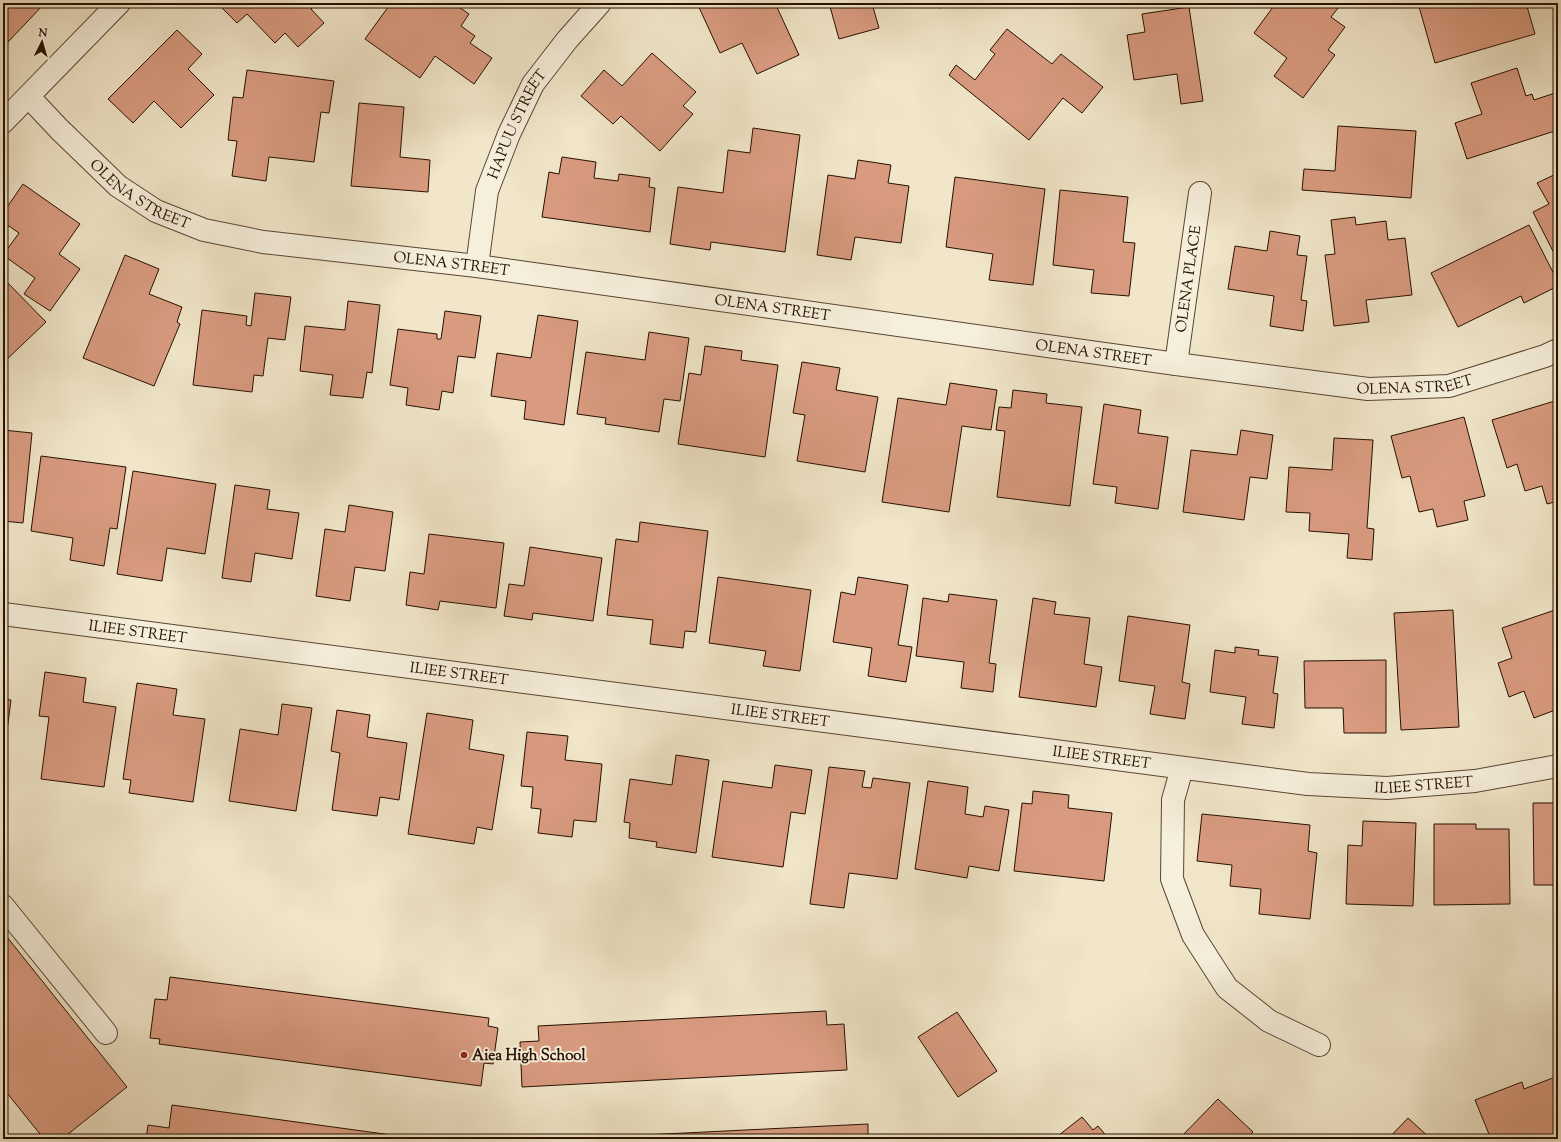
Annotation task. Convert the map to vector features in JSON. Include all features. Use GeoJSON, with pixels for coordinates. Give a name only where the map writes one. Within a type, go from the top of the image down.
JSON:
{"type":"FeatureCollection","features":[{"type":"Feature","properties":{"kind":"street"},"geometry":{"type":"LineString","coordinates":[[3,122],[119,3]]}},
{"type":"Feature","properties":{"kind":"street","name":"HAPUU STREET"},"geometry":{"type":"LineString","coordinates":[[477,266],[487,191],[510,134],[533,84],[567,40],[600,3]]}},
{"type":"Feature","properties":{"kind":"street","name":"OLENA STREET"},"geometry":{"type":"LineString","coordinates":[[29,96],[59,129],[118,186],[156,211],[204,230],[263,242],[477,266],[1176,364],[1368,389],[1449,386],[1545,356],[1558,350]]}},
{"type":"Feature","properties":{"kind":"street","name":"OLENA PLACE"},"geometry":{"type":"LineString","coordinates":[[1176,364],[1200,193]]}},
{"type":"Feature","properties":{"kind":"street","name":"ILIEE STREET"},"geometry":{"type":"LineString","coordinates":[[3,614],[1308,784],[1386,788],[1475,781],[1558,766]]}},
{"type":"Feature","properties":{"kind":"street"},"geometry":{"type":"LineString","coordinates":[[1182,768],[1173,800],[1172,878],[1193,935],[1226,988],[1269,1021],[1319,1045]]}},
{"type":"Feature","properties":{"kind":"street"},"geometry":{"type":"LineString","coordinates":[[3,906],[106,1033]]}},
{"type":"Feature","properties":{"kind":"building"},"geometry":{"type":"Polygon","coordinates":[[[3,3],[44,4],[8,42],[3,37],[3,3]]]}},
{"type":"Feature","properties":{"kind":"building"},"geometry":{"type":"Polygon","coordinates":[[[217,3],[318,3],[311,9],[324,23],[298,47],[285,33],[275,43],[247,14],[237,23],[217,3]]]}},
{"type":"Feature","properties":{"kind":"building"},"geometry":{"type":"Polygon","coordinates":[[[391,3],[453,3],[469,14],[461,26],[475,36],[470,43],[492,58],[474,84],[435,56],[420,78],[365,39],[391,3]]]}},
{"type":"Feature","properties":{"kind":"building"},"geometry":{"type":"Polygon","coordinates":[[[697,3],[735,3],[737,6],[743,3],[775,3],[799,55],[757,74],[742,43],[720,53],[697,3]]]}},
{"type":"Feature","properties":{"kind":"building"},"geometry":{"type":"Polygon","coordinates":[[[829,3],[888,3],[873,7],[879,28],[839,39],[829,3]]]}},
{"type":"Feature","properties":{"kind":"building"},"geometry":{"type":"Polygon","coordinates":[[[938,3],[957,3],[939,8],[938,3]]]}},
{"type":"Feature","properties":{"kind":"building"},"geometry":{"type":"Polygon","coordinates":[[[1276,3],[1342,3],[1331,17],[1345,27],[1328,50],[1335,55],[1303,98],[1274,76],[1287,58],[1254,33],[1276,3]]]}},
{"type":"Feature","properties":{"kind":"building"},"geometry":{"type":"Polygon","coordinates":[[[1418,3],[1526,3],[1535,34],[1435,63],[1418,3]]]}},
{"type":"Feature","properties":{"kind":"building"},"geometry":{"type":"Polygon","coordinates":[[[1189,7],[1203,101],[1181,104],[1177,74],[1134,80],[1127,35],[1145,32],[1142,14],[1189,7]]]}},
{"type":"Feature","properties":{"kind":"building"},"geometry":{"type":"Polygon","coordinates":[[[1007,29],[1052,64],[1061,54],[1103,87],[1082,113],[1063,98],[1029,140],[949,75],[956,65],[975,80],[995,54],[990,50],[1007,29]]]}},
{"type":"Feature","properties":{"kind":"building"},"geometry":{"type":"Polygon","coordinates":[[[177,30],[202,54],[188,69],[214,95],[181,128],[154,101],[133,123],[108,99],[177,30]]]}},
{"type":"Feature","properties":{"kind":"building"},"geometry":{"type":"Polygon","coordinates":[[[652,53],[696,92],[683,106],[693,114],[660,151],[621,116],[613,124],[581,96],[604,70],[622,86],[652,53]]]}},
{"type":"Feature","properties":{"kind":"building"},"geometry":{"type":"Polygon","coordinates":[[[1517,68],[1526,96],[1532,94],[1534,100],[1558,92],[1558,130],[1467,159],[1455,123],[1482,114],[1471,83],[1517,68]]]}},
{"type":"Feature","properties":{"kind":"building"},"geometry":{"type":"Polygon","coordinates":[[[247,70],[334,81],[329,113],[321,112],[314,162],[269,157],[266,181],[232,176],[237,141],[228,140],[233,97],[243,98],[247,70]]]}},
{"type":"Feature","properties":{"kind":"building"},"geometry":{"type":"Polygon","coordinates":[[[359,103],[404,107],[400,157],[430,160],[428,192],[351,186],[359,103]]]}},
{"type":"Feature","properties":{"kind":"building"},"geometry":{"type":"Polygon","coordinates":[[[1338,126],[1416,131],[1411,198],[1302,190],[1304,169],[1335,171],[1338,126]]]}},
{"type":"Feature","properties":{"kind":"building"},"geometry":{"type":"Polygon","coordinates":[[[753,128],[800,135],[785,252],[711,242],[710,250],[670,244],[678,187],[723,193],[728,150],[750,153],[753,128]]]}},
{"type":"Feature","properties":{"kind":"building"},"geometry":{"type":"Polygon","coordinates":[[[562,157],[596,162],[594,178],[618,181],[619,174],[650,178],[649,187],[655,188],[650,232],[542,217],[549,172],[559,174],[562,157]]]}},
{"type":"Feature","properties":{"kind":"building"},"geometry":{"type":"Polygon","coordinates":[[[858,160],[891,165],[888,183],[909,186],[901,243],[855,237],[851,260],[817,255],[828,175],[855,179],[858,160]]]}},
{"type":"Feature","properties":{"kind":"building"},"geometry":{"type":"Polygon","coordinates":[[[1558,173],[1558,261],[1533,212],[1549,204],[1537,183],[1558,173]]]}},
{"type":"Feature","properties":{"kind":"building"},"geometry":{"type":"Polygon","coordinates":[[[955,177],[1045,189],[1033,285],[989,280],[993,254],[946,247],[955,177]]]}},
{"type":"Feature","properties":{"kind":"building"},"geometry":{"type":"Polygon","coordinates":[[[23,184],[80,224],[59,254],[80,269],[50,311],[24,294],[35,278],[3,255],[19,233],[3,222],[3,213],[23,184]]]}},
{"type":"Feature","properties":{"kind":"building"},"geometry":{"type":"Polygon","coordinates":[[[1060,190],[1128,197],[1123,242],[1135,243],[1129,296],[1091,293],[1094,270],[1053,265],[1060,190]]]}},
{"type":"Feature","properties":{"kind":"building"},"geometry":{"type":"Polygon","coordinates":[[[1355,217],[1356,225],[1386,221],[1388,240],[1405,238],[1412,295],[1366,300],[1369,322],[1334,326],[1325,255],[1335,254],[1331,220],[1355,217]]]}},
{"type":"Feature","properties":{"kind":"building"},"geometry":{"type":"Polygon","coordinates":[[[1529,225],[1558,282],[1558,286],[1524,303],[1521,296],[1458,327],[1431,273],[1529,225]]]}},
{"type":"Feature","properties":{"kind":"building"},"geometry":{"type":"Polygon","coordinates":[[[1270,231],[1300,236],[1297,255],[1307,256],[1301,300],[1307,301],[1303,331],[1270,326],[1274,296],[1228,289],[1235,246],[1267,251],[1270,231]]]}},
{"type":"Feature","properties":{"kind":"building"},"geometry":{"type":"Polygon","coordinates":[[[125,255],[159,269],[149,294],[182,307],[177,322],[180,324],[154,386],[83,358],[125,255]]]}},
{"type":"Feature","properties":{"kind":"building"},"geometry":{"type":"Polygon","coordinates":[[[3,278],[46,322],[3,363],[3,278]]]}},
{"type":"Feature","properties":{"kind":"building"},"geometry":{"type":"Polygon","coordinates":[[[255,293],[291,297],[285,340],[268,338],[263,376],[254,375],[252,392],[193,385],[202,310],[247,316],[246,325],[251,326],[255,293]]]}},
{"type":"Feature","properties":{"kind":"building"},"geometry":{"type":"Polygon","coordinates":[[[348,301],[380,305],[372,373],[367,372],[363,398],[330,395],[333,375],[300,371],[305,326],[345,330],[348,301]]]}},
{"type":"Feature","properties":{"kind":"building"},"geometry":{"type":"Polygon","coordinates":[[[445,311],[481,316],[475,358],[458,356],[453,393],[442,391],[439,410],[406,405],[408,388],[390,385],[398,329],[437,334],[437,339],[441,339],[445,311]]]}},
{"type":"Feature","properties":{"kind":"building"},"geometry":{"type":"Polygon","coordinates":[[[538,315],[578,321],[564,425],[524,419],[526,401],[491,396],[497,353],[531,358],[538,315]]]}},
{"type":"Feature","properties":{"kind":"building"},"geometry":{"type":"Polygon","coordinates":[[[649,332],[689,338],[680,401],[664,399],[659,432],[605,424],[606,418],[577,414],[586,352],[645,360],[649,332]]]}},
{"type":"Feature","properties":{"kind":"building"},"geometry":{"type":"Polygon","coordinates":[[[705,346],[742,351],[741,360],[778,365],[765,457],[678,444],[689,373],[701,375],[705,346]]]}},
{"type":"Feature","properties":{"kind":"building"},"geometry":{"type":"Polygon","coordinates":[[[802,362],[840,368],[836,390],[878,397],[865,472],[797,461],[805,415],[793,413],[802,362]]]}},
{"type":"Feature","properties":{"kind":"building"},"geometry":{"type":"Polygon","coordinates":[[[950,383],[997,390],[991,430],[962,426],[949,512],[882,502],[898,398],[946,405],[950,383]]]}},
{"type":"Feature","properties":{"kind":"building"},"geometry":{"type":"Polygon","coordinates":[[[1013,390],[1047,394],[1046,403],[1082,407],[1070,506],[997,497],[1005,431],[996,430],[999,407],[1011,408],[1013,390]]]}},
{"type":"Feature","properties":{"kind":"building"},"geometry":{"type":"Polygon","coordinates":[[[1558,400],[1558,501],[1547,504],[1542,486],[1525,491],[1517,464],[1507,468],[1492,420],[1558,400]]]}},
{"type":"Feature","properties":{"kind":"building"},"geometry":{"type":"Polygon","coordinates":[[[1104,404],[1141,410],[1138,433],[1168,437],[1158,509],[1115,503],[1117,487],[1093,484],[1104,404]]]}},
{"type":"Feature","properties":{"kind":"building"},"geometry":{"type":"Polygon","coordinates":[[[1464,417],[1485,496],[1464,501],[1468,520],[1437,527],[1433,509],[1419,512],[1410,476],[1402,478],[1391,436],[1464,417]]]}},
{"type":"Feature","properties":{"kind":"building"},"geometry":{"type":"Polygon","coordinates":[[[3,430],[32,433],[23,523],[3,521],[3,430]]]}},
{"type":"Feature","properties":{"kind":"building"},"geometry":{"type":"Polygon","coordinates":[[[1241,430],[1273,435],[1267,479],[1250,477],[1244,520],[1183,512],[1191,450],[1237,455],[1241,430]]]}},
{"type":"Feature","properties":{"kind":"building"},"geometry":{"type":"Polygon","coordinates":[[[1334,438],[1373,440],[1367,528],[1374,529],[1372,560],[1347,558],[1349,534],[1309,531],[1310,513],[1286,512],[1289,467],[1332,470],[1334,438]]]}},
{"type":"Feature","properties":{"kind":"building"},"geometry":{"type":"Polygon","coordinates":[[[41,456],[126,467],[117,529],[110,528],[104,566],[70,560],[73,538],[31,531],[41,456]]]}},
{"type":"Feature","properties":{"kind":"building"},"geometry":{"type":"Polygon","coordinates":[[[133,471],[216,484],[205,554],[167,548],[162,581],[117,574],[133,471]]]}},
{"type":"Feature","properties":{"kind":"building"},"geometry":{"type":"Polygon","coordinates":[[[235,485],[270,490],[267,509],[299,513],[292,559],[255,553],[251,582],[222,578],[235,485]]]}},
{"type":"Feature","properties":{"kind":"building"},"geometry":{"type":"Polygon","coordinates":[[[349,505],[393,512],[385,571],[355,567],[350,601],[316,596],[325,529],[345,532],[349,505]]]}},
{"type":"Feature","properties":{"kind":"building"},"geometry":{"type":"Polygon","coordinates":[[[640,522],[708,531],[696,632],[685,631],[683,648],[650,644],[653,620],[607,615],[616,539],[638,542],[640,522]]]}},
{"type":"Feature","properties":{"kind":"building"},"geometry":{"type":"Polygon","coordinates":[[[429,534],[504,543],[496,608],[440,601],[438,610],[406,605],[410,572],[424,574],[429,534]]]}},
{"type":"Feature","properties":{"kind":"building"},"geometry":{"type":"Polygon","coordinates":[[[530,547],[602,558],[593,621],[533,613],[532,620],[504,616],[509,584],[524,586],[530,547]]]}},
{"type":"Feature","properties":{"kind":"building"},"geometry":{"type":"Polygon","coordinates":[[[718,577],[811,590],[800,671],[763,666],[766,651],[709,643],[718,577]]]}},
{"type":"Feature","properties":{"kind":"building"},"geometry":{"type":"Polygon","coordinates":[[[858,577],[908,585],[898,645],[912,647],[906,682],[868,676],[872,648],[833,642],[841,592],[855,595],[858,577]]]}},
{"type":"Feature","properties":{"kind":"building"},"geometry":{"type":"Polygon","coordinates":[[[949,594],[997,600],[989,663],[996,664],[993,692],[961,688],[964,662],[916,656],[923,598],[948,602],[949,594]]]}},
{"type":"Feature","properties":{"kind":"building"},"geometry":{"type":"Polygon","coordinates":[[[1033,598],[1056,602],[1054,614],[1090,618],[1084,664],[1102,667],[1096,707],[1019,697],[1033,598]]]}},
{"type":"Feature","properties":{"kind":"building"},"geometry":{"type":"Polygon","coordinates":[[[1558,609],[1558,709],[1534,718],[1524,691],[1509,697],[1498,663],[1512,658],[1502,628],[1558,609]]]}},
{"type":"Feature","properties":{"kind":"building"},"geometry":{"type":"Polygon","coordinates":[[[1453,610],[1459,727],[1401,730],[1394,613],[1453,610]]]}},
{"type":"Feature","properties":{"kind":"building"},"geometry":{"type":"Polygon","coordinates":[[[1128,616],[1190,625],[1182,682],[1190,684],[1185,719],[1150,714],[1155,686],[1119,681],[1128,616]]]}},
{"type":"Feature","properties":{"kind":"building"},"geometry":{"type":"Polygon","coordinates":[[[1235,647],[1259,650],[1258,655],[1278,657],[1273,693],[1278,694],[1274,728],[1242,724],[1246,697],[1210,692],[1215,650],[1235,653],[1235,647]]]}},
{"type":"Feature","properties":{"kind":"building"},"geometry":{"type":"Polygon","coordinates":[[[1386,660],[1386,733],[1344,733],[1343,708],[1305,708],[1304,661],[1386,660]]]}},
{"type":"Feature","properties":{"kind":"building"},"geometry":{"type":"Polygon","coordinates":[[[45,672],[86,678],[83,702],[116,707],[104,787],[41,779],[49,717],[39,716],[45,672]]]}},
{"type":"Feature","properties":{"kind":"building"},"geometry":{"type":"Polygon","coordinates":[[[137,683],[177,689],[173,715],[205,719],[193,802],[129,793],[131,780],[123,779],[137,683]]]}},
{"type":"Feature","properties":{"kind":"building"},"geometry":{"type":"Polygon","coordinates":[[[3,699],[11,700],[3,762],[3,699]]]}},
{"type":"Feature","properties":{"kind":"building"},"geometry":{"type":"Polygon","coordinates":[[[282,704],[312,708],[296,811],[229,801],[240,729],[278,735],[282,704]]]}},
{"type":"Feature","properties":{"kind":"building"},"geometry":{"type":"Polygon","coordinates":[[[337,710],[370,715],[367,737],[407,743],[399,800],[380,797],[377,816],[332,810],[340,753],[331,751],[337,710]]]}},
{"type":"Feature","properties":{"kind":"building"},"geometry":{"type":"Polygon","coordinates":[[[427,713],[473,720],[469,749],[504,755],[492,830],[477,827],[474,844],[408,834],[427,713]]]}},
{"type":"Feature","properties":{"kind":"building"},"geometry":{"type":"Polygon","coordinates":[[[527,732],[568,736],[565,760],[602,764],[596,822],[574,820],[572,837],[538,833],[541,809],[531,808],[533,787],[521,786],[527,732]]]}},
{"type":"Feature","properties":{"kind":"building"},"geometry":{"type":"Polygon","coordinates":[[[676,755],[709,760],[696,853],[656,847],[657,842],[629,838],[630,823],[624,822],[630,779],[672,785],[676,755]]]}},
{"type":"Feature","properties":{"kind":"building"},"geometry":{"type":"Polygon","coordinates":[[[775,765],[812,770],[805,814],[791,812],[783,867],[712,857],[723,781],[772,788],[775,765]]]}},
{"type":"Feature","properties":{"kind":"building"},"geometry":{"type":"Polygon","coordinates":[[[829,767],[865,771],[862,787],[871,788],[873,778],[910,783],[897,879],[849,873],[844,908],[810,904],[829,767]]]}},
{"type":"Feature","properties":{"kind":"building"},"geometry":{"type":"Polygon","coordinates":[[[928,781],[968,787],[965,814],[983,817],[985,806],[1009,810],[999,871],[969,866],[967,878],[915,869],[928,781]]]}},
{"type":"Feature","properties":{"kind":"building"},"geometry":{"type":"Polygon","coordinates":[[[1033,791],[1069,795],[1068,808],[1112,813],[1104,881],[1014,871],[1022,803],[1032,804],[1033,791]]]}},
{"type":"Feature","properties":{"kind":"building"},"geometry":{"type":"Polygon","coordinates":[[[1533,803],[1558,803],[1558,885],[1534,885],[1533,803]]]}},
{"type":"Feature","properties":{"kind":"building"},"geometry":{"type":"Polygon","coordinates":[[[1202,814],[1310,825],[1308,851],[1317,853],[1310,919],[1259,914],[1261,889],[1230,886],[1232,865],[1197,861],[1202,814]]]}},
{"type":"Feature","properties":{"kind":"building"},"geometry":{"type":"Polygon","coordinates":[[[1363,821],[1416,823],[1413,906],[1346,904],[1348,845],[1362,846],[1363,821]]]}},
{"type":"Feature","properties":{"kind":"building"},"geometry":{"type":"Polygon","coordinates":[[[1434,824],[1476,824],[1476,829],[1509,829],[1510,904],[1434,905],[1434,824]]]}},
{"type":"Feature","properties":{"kind":"building"},"geometry":{"type":"Polygon","coordinates":[[[3,932],[127,1087],[62,1139],[44,1139],[3,1088],[3,932]]]}},
{"type":"Feature","properties":{"kind":"building"},"geometry":{"type":"Polygon","coordinates":[[[170,977],[489,1018],[488,1026],[498,1028],[493,1064],[484,1063],[481,1086],[159,1044],[160,1039],[150,1038],[155,999],[167,1000],[170,977]]]}},
{"type":"Feature","properties":{"kind":"building"},"geometry":{"type":"Polygon","coordinates":[[[826,1011],[827,1025],[844,1024],[847,1070],[522,1087],[520,1042],[539,1041],[538,1026],[826,1011]]]}},
{"type":"Feature","properties":{"kind":"building"},"geometry":{"type":"Polygon","coordinates":[[[957,1012],[997,1071],[958,1097],[918,1037],[957,1012]]]}},
{"type":"Feature","properties":{"kind":"building"},"geometry":{"type":"Polygon","coordinates":[[[1558,1076],[1558,1139],[1531,1139],[1529,1135],[1519,1139],[1491,1139],[1475,1100],[1522,1082],[1524,1089],[1558,1076]]]}},
{"type":"Feature","properties":{"kind":"building"},"geometry":{"type":"Polygon","coordinates":[[[1218,1099],[1253,1132],[1246,1139],[1179,1139],[1218,1099]]]}},
{"type":"Feature","properties":{"kind":"building"},"geometry":{"type":"Polygon","coordinates":[[[172,1105],[421,1139],[146,1139],[148,1125],[169,1128],[172,1105]]]}},
{"type":"Feature","properties":{"kind":"building"},"geometry":{"type":"Polygon","coordinates":[[[1082,1117],[1093,1130],[1098,1126],[1109,1139],[1054,1139],[1082,1117]]]}},
{"type":"Feature","properties":{"kind":"building"},"geometry":{"type":"Polygon","coordinates":[[[1408,1118],[1431,1139],[1388,1139],[1408,1118]]]}},
{"type":"Feature","properties":{"kind":"building"},"geometry":{"type":"Polygon","coordinates":[[[868,1124],[868,1139],[562,1139],[868,1124]]]}},
{"type":"Feature","properties":{"kind":"place","name":"Aiea High School"},"geometry":{"type":"Point","coordinates":[464,1055]}}]}
